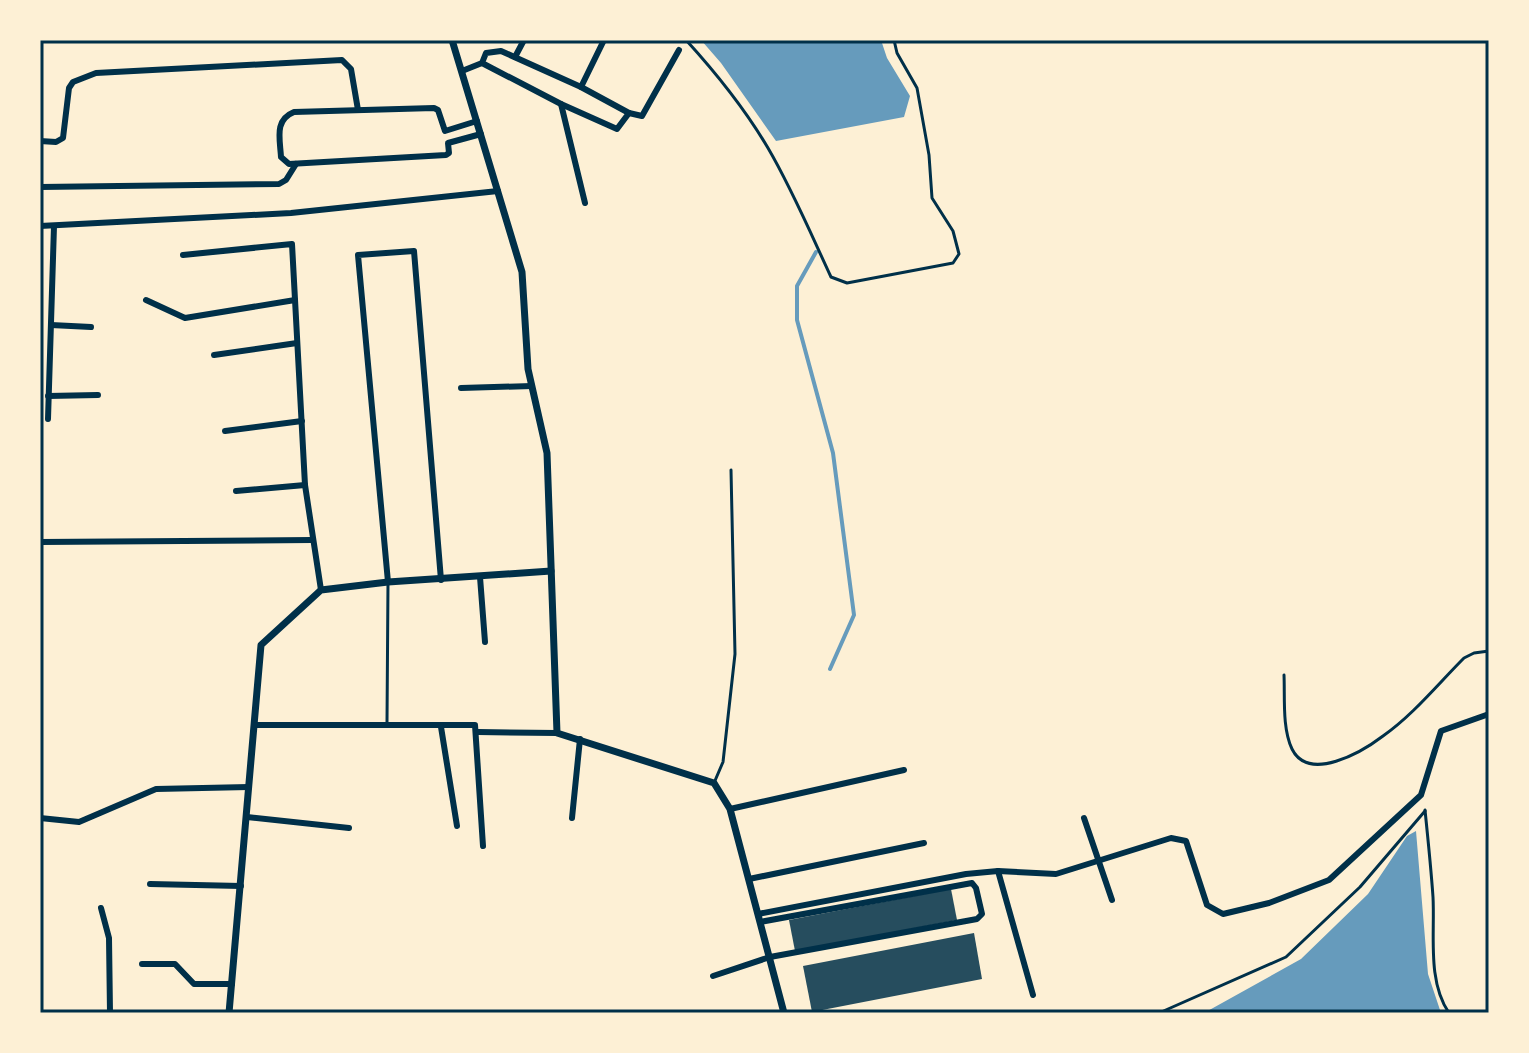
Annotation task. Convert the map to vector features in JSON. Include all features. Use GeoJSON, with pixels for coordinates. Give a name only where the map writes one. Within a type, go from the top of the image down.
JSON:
{"type":"FeatureCollection","features":[{"type":"Feature","properties":{"kind":"street"},"geometry":{"type":"LineString","coordinates":[[452,40],[522,272],[528,369],[547,453],[557,733]]}},
{"type":"Feature","properties":{"kind":"street"},"geometry":{"type":"LineString","coordinates":[[492,50],[493,40]]}},
{"type":"Feature","properties":{"kind":"street"},"geometry":{"type":"LineString","coordinates":[[515,57],[524,40]]}},
{"type":"Feature","properties":{"kind":"street"},"geometry":{"type":"LineString","coordinates":[[581,87],[604,40]]}},
{"type":"Feature","properties":{"kind":"street"},"geometry":{"type":"LineString","coordinates":[[462,71],[482,63],[486,53],[492,50],[515,57],[629,113],[642,116],[679,50]]}},
{"type":"Feature","properties":{"kind":"street"},"geometry":{"type":"LineString","coordinates":[[40,141],[56,142],[63,138],[69,88],[73,82],[96,73],[342,60],[351,69],[358,110]]}},
{"type":"Feature","properties":{"kind":"street"},"geometry":{"type":"LineString","coordinates":[[482,63],[617,129],[629,113]]}},
{"type":"Feature","properties":{"kind":"street"},"geometry":{"type":"LineString","coordinates":[[561,104],[585,203]]}},
{"type":"Feature","properties":{"kind":"street"},"geometry":{"type":"LineString","coordinates":[[358,110],[438,110],[448,143],[447,155],[296,164],[289,164],[281,157],[279,130],[283,118],[294,112],[358,110]]}},
{"type":"Feature","properties":{"kind":"street"},"geometry":{"type":"LineString","coordinates":[[445,131],[477,121]]}},
{"type":"Feature","properties":{"kind":"street"},"geometry":{"type":"LineString","coordinates":[[448,143],[481,134]]}},
{"type":"Feature","properties":{"kind":"street"},"geometry":{"type":"LineString","coordinates":[[40,187],[279,184],[296,164]]}},
{"type":"Feature","properties":{"kind":"street"},"geometry":{"type":"LineString","coordinates":[[40,226],[291,213],[498,191]]}},
{"type":"Feature","properties":{"kind":"street"},"geometry":{"type":"LineString","coordinates":[[48,419],[54,226]]}},
{"type":"Feature","properties":{"kind":"street"},"geometry":{"type":"LineString","coordinates":[[183,255],[292,244],[305,485],[321,590]]}},
{"type":"Feature","properties":{"kind":"street"},"geometry":{"type":"LineString","coordinates":[[388,582],[358,255],[414,251],[441,580]]}},
{"type":"Feature","properties":{"kind":"street"},"geometry":{"type":"LineString","coordinates":[[146,300],[185,318],[295,300]]}},
{"type":"Feature","properties":{"kind":"street"},"geometry":{"type":"LineString","coordinates":[[51,325],[91,327]]}},
{"type":"Feature","properties":{"kind":"street"},"geometry":{"type":"LineString","coordinates":[[214,355],[297,343]]}},
{"type":"Feature","properties":{"kind":"street"},"geometry":{"type":"LineString","coordinates":[[461,388],[532,386]]}},
{"type":"Feature","properties":{"kind":"street"},"geometry":{"type":"LineString","coordinates":[[48,396],[98,395]]}},
{"type":"Feature","properties":{"kind":"street"},"geometry":{"type":"LineString","coordinates":[[225,431],[302,421]]}},
{"type":"Feature","properties":{"kind":"street"},"geometry":{"type":"LineString","coordinates":[[236,491],[305,485]]}},
{"type":"Feature","properties":{"kind":"street"},"geometry":{"type":"LineString","coordinates":[[40,542],[312,540]]}},
{"type":"Feature","properties":{"kind":"street"},"geometry":{"type":"LineString","coordinates":[[229,1013],[261,645],[321,590],[388,582],[551,571]]}},
{"type":"Feature","properties":{"kind":"street"},"geometry":{"type":"LineString","coordinates":[[480,577],[485,642]]}},
{"type":"Feature","properties":{"kind":"street"},"geometry":{"type":"LineString","coordinates":[[759,918],[901,886],[998,871],[1056,874],[1171,838],[1186,841],[1207,905],[1223,914],[1269,903],[1329,880],[1421,795],[1441,731],[1489,714]]}},
{"type":"Feature","properties":{"kind":"street"},"geometry":{"type":"LineString","coordinates":[[255,725],[475,725],[478,732],[483,846]]}},
{"type":"Feature","properties":{"kind":"street"},"geometry":{"type":"LineString","coordinates":[[441,727],[457,826]]}},
{"type":"Feature","properties":{"kind":"street"},"geometry":{"type":"LineString","coordinates":[[478,732],[557,733],[714,783],[730,809],[784,1013]]}},
{"type":"Feature","properties":{"kind":"street"},"geometry":{"type":"LineString","coordinates":[[572,818],[580,739]]}},
{"type":"Feature","properties":{"kind":"street"},"geometry":{"type":"LineString","coordinates":[[730,809],[904,770]]}},
{"type":"Feature","properties":{"kind":"street"},"geometry":{"type":"LineString","coordinates":[[40,818],[79,822],[156,789],[249,787]]}},
{"type":"Feature","properties":{"kind":"street"},"geometry":{"type":"LineString","coordinates":[[247,817],[349,828]]}},
{"type":"Feature","properties":{"kind":"street"},"geometry":{"type":"LineString","coordinates":[[1084,818],[1112,900]]}},
{"type":"Feature","properties":{"kind":"street"},"geometry":{"type":"LineString","coordinates":[[749,879],[924,843]]}},
{"type":"Feature","properties":{"kind":"street"},"geometry":{"type":"LineString","coordinates":[[998,871],[1033,995]]}},
{"type":"Feature","properties":{"kind":"street"},"geometry":{"type":"LineString","coordinates":[[713,976],[770,957],[977,919],[982,914],[972,883],[759,918]]}},
{"type":"Feature","properties":{"kind":"street"},"geometry":{"type":"LineString","coordinates":[[150,884],[241,886]]}},
{"type":"Feature","properties":{"kind":"street"},"geometry":{"type":"LineString","coordinates":[[101,908],[109,938],[110,1013]]}},
{"type":"Feature","properties":{"kind":"street"},"geometry":{"type":"LineString","coordinates":[[142,964],[175,964],[194,984],[232,984]]}},
{"type":"Feature","properties":{"kind":"lane"},"geometry":{"type":"LineString","coordinates":[[714,783],[723,762],[735,654],[731,470]]}},
{"type":"Feature","properties":{"kind":"lane"},"geometry":{"type":"LineString","coordinates":[[388,582],[388,727]]}},
{"type":"Feature","properties":{"kind":"lane"},"geometry":{"type":"LineString","coordinates":[[1284,675],[1288,736],[1302,762],[1314,766],[1332,763],[1384,736],[1464,658],[1489,651]]}},
{"type":"Feature","properties":{"kind":"path"},"geometry":{"type":"LineString","coordinates":[[686,40],[751,120],[785,180],[831,277],[847,283],[953,263],[959,254],[953,231],[932,198],[929,155],[917,88],[897,53],[894,40]]}},
{"type":"Feature","properties":{"kind":"path"},"geometry":{"type":"LineString","coordinates":[[1421,795],[1433,900],[1435,964],[1443,1004],[1449,1013]]}},
{"type":"Feature","properties":{"kind":"path"},"geometry":{"type":"LineString","coordinates":[[1159,1013],[1286,957],[1360,887],[1425,811]]}},
{"type":"Feature","properties":{"kind":"water"},"geometry":{"type":"Polygon","coordinates":[[[701,40],[881,40],[887,58],[910,96],[904,117],[776,141],[701,40]]]}},
{"type":"Feature","properties":{"kind":"water"},"geometry":{"type":"Polygon","coordinates":[[[1416,831],[1428,974],[1441,1013],[1204,1013],[1301,959],[1368,894],[1407,836],[1416,831]]]}},
{"type":"Feature","properties":{"kind":"building"},"geometry":{"type":"Polygon","coordinates":[[[951,889],[957,920],[795,951],[789,920],[951,889]]]}},
{"type":"Feature","properties":{"kind":"building"},"geometry":{"type":"Polygon","coordinates":[[[974,933],[982,979],[812,1012],[803,966],[974,933]]]}},
{"type":"Feature","properties":{"kind":"waterway"},"geometry":{"type":"LineString","coordinates":[[816,252],[797,286],[797,320],[833,453],[854,615],[830,669]]}}]}
